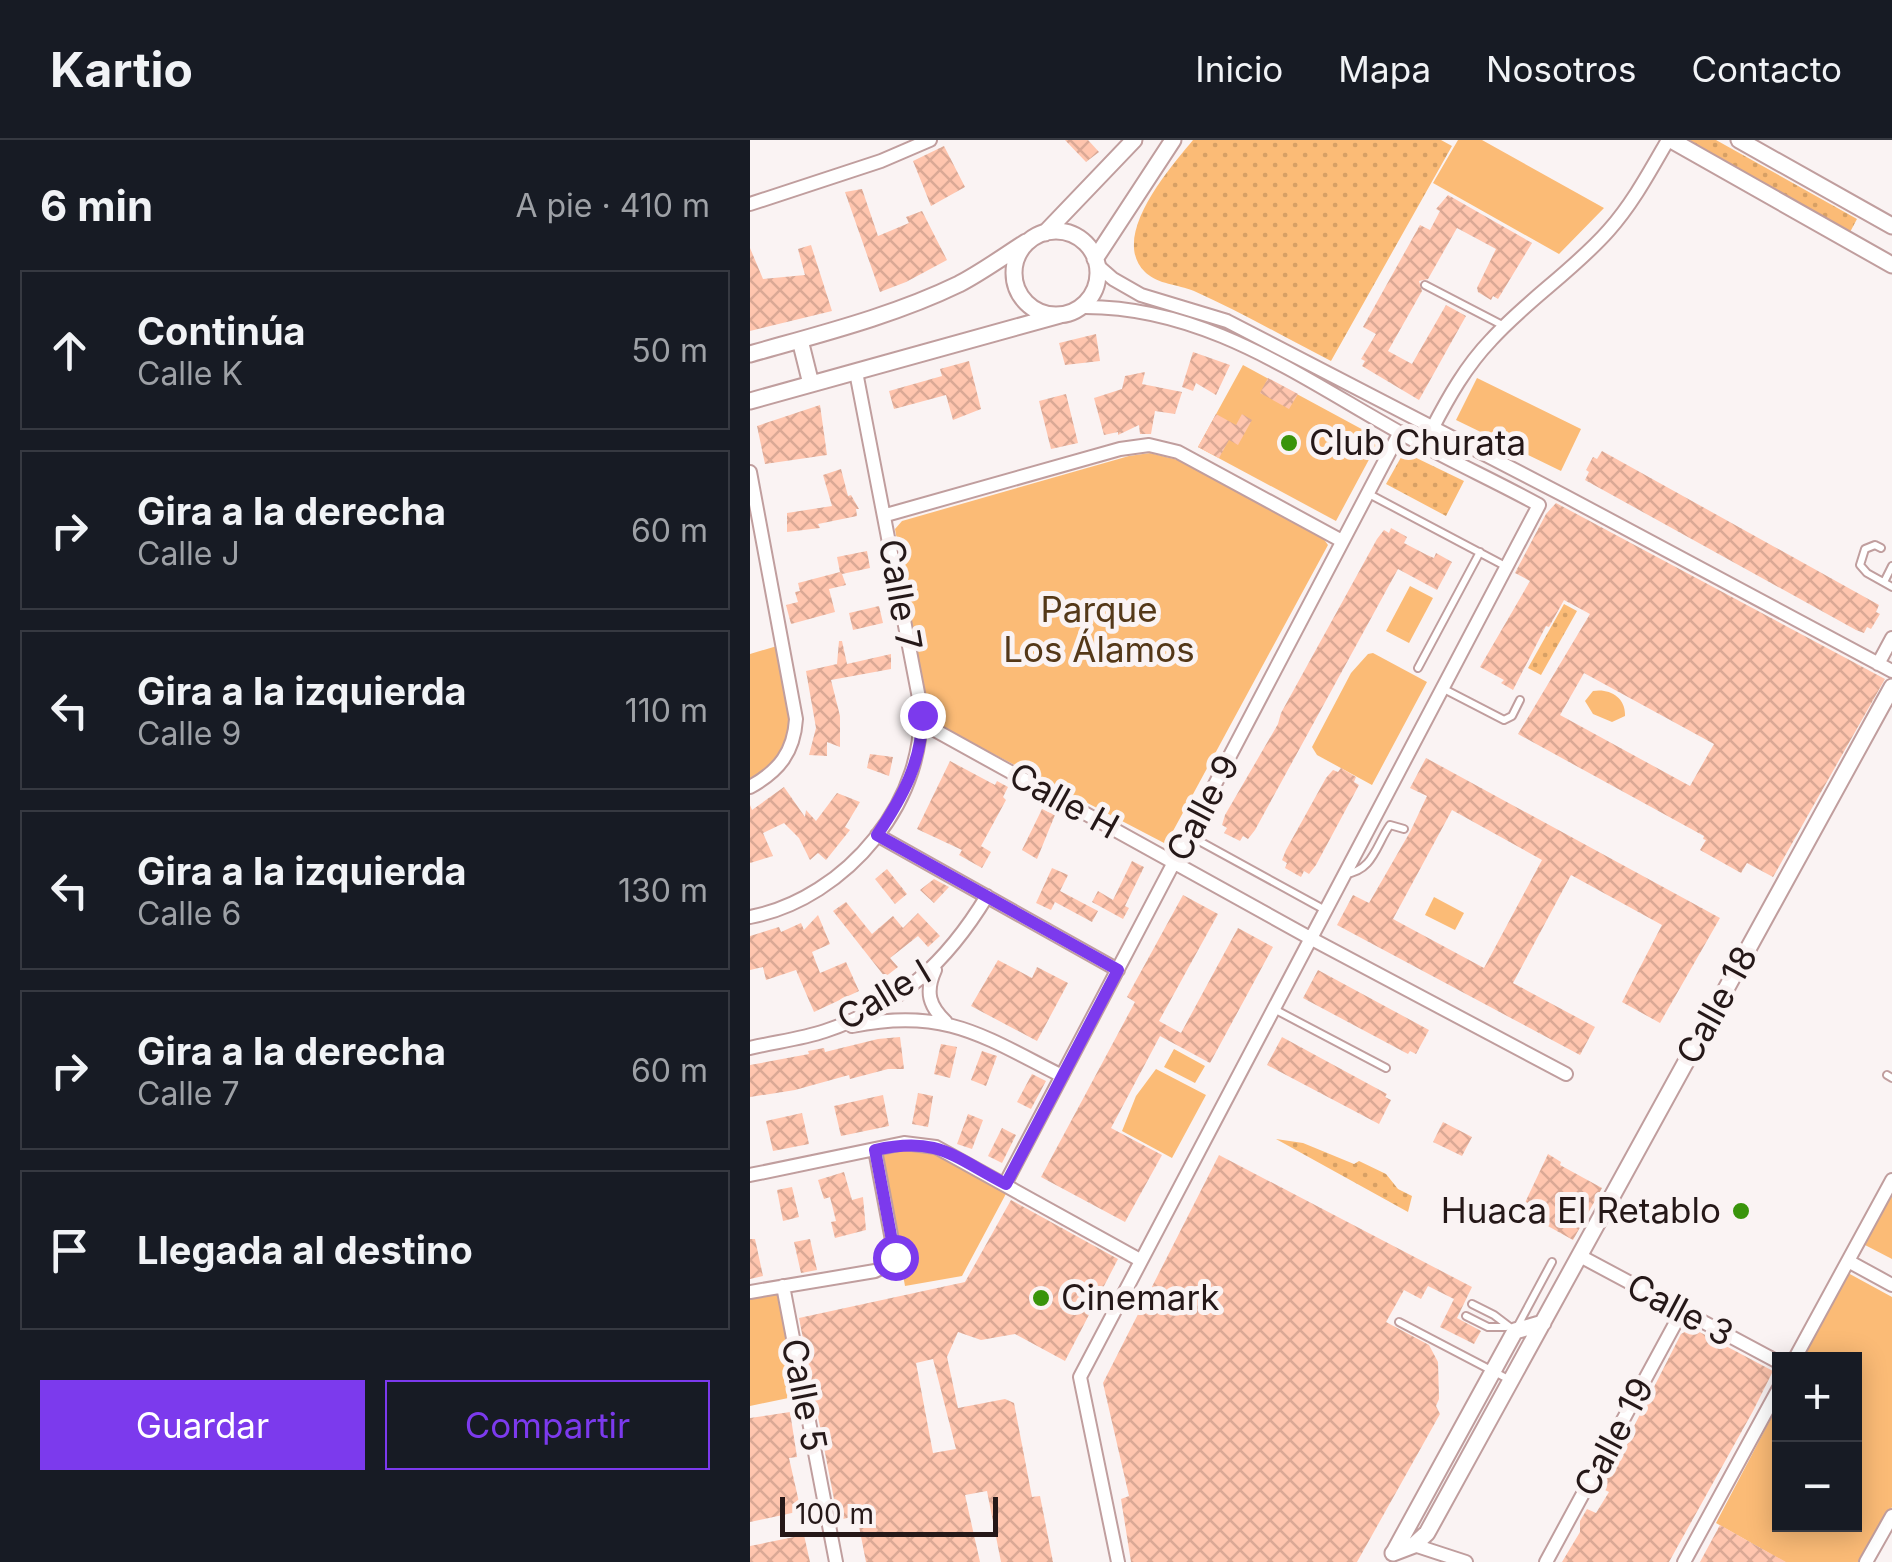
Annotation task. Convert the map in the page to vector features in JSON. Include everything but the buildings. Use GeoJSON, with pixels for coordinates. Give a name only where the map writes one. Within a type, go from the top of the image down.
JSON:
{"type":"FeatureCollection","features":[{"type":"Feature","properties":{"kind":"street"},"geometry":{"type":"LineString","coordinates":[[750,204],[881,162],[930,140]]}},
{"type":"Feature","properties":{"kind":"street"},"geometry":{"type":"LineString","coordinates":[[1082,307],[1095,288],[1096,262],[1173,140]]}},
{"type":"Feature","properties":{"kind":"street"},"geometry":{"type":"LineString","coordinates":[[1432,430],[1465,372],[1504,326],[1572,268],[1611,228],[1669,140],[1892,265]]}},
{"type":"Feature","properties":{"kind":"street"},"geometry":{"type":"LineString","coordinates":[[1740,140],[1892,226]]}},
{"type":"Feature","properties":{"kind":"street"},"geometry":{"type":"LineString","coordinates":[[750,354],[963,282],[1044,232],[1131,144],[1152,168]]}},
{"type":"Feature","properties":{"kind":"street"},"geometry":{"type":"LineString","coordinates":[[1044,232],[1080,239],[1113,279],[1141,294],[1228,321],[1892,671]]}},
{"type":"Feature","properties":{"kind":"street"},"geometry":{"type":"LineString","coordinates":[[1026,242],[1015,262],[1016,288],[1034,309],[1060,315]]}},
{"type":"Feature","properties":{"kind":"street"},"geometry":{"type":"LineString","coordinates":[[750,401],[1082,307],[1136,309],[1218,332],[1540,505],[1080,1378],[1118,1562]]}},
{"type":"Feature","properties":{"kind":"street"},"geometry":{"type":"LineString","coordinates":[[800,340],[811,384]]}},
{"type":"Feature","properties":{"kind":"street","name":"Calle 7"},"geometry":{"type":"LineString","coordinates":[[750,917],[787,906],[815,891],[860,855],[877,835],[908,783],[918,754],[922,723],[886,515],[856,372]]}},
{"type":"Feature","properties":{"kind":"street","name":"Calle 9"},"geometry":{"type":"LineString","coordinates":[[1006,1184],[1400,432]]}},
{"type":"Feature","properties":{"kind":"street"},"geometry":{"type":"LineString","coordinates":[[886,515],[1148,445],[1178,452],[1342,541]]}},
{"type":"Feature","properties":{"kind":"street"},"geometry":{"type":"LineString","coordinates":[[750,472],[796,719],[795,738],[788,754],[774,773],[750,787]]}},
{"type":"Feature","properties":{"kind":"street"},"geometry":{"type":"LineString","coordinates":[[750,556],[767,550]]}},
{"type":"Feature","properties":{"kind":"street"},"geometry":{"type":"LineString","coordinates":[[1878,664],[1892,638]]}},
{"type":"Feature","properties":{"kind":"street","name":"Calle 18"},"geometry":{"type":"LineString","coordinates":[[1414,1545],[1427,1533],[1891,692]]}},
{"type":"Feature","properties":{"kind":"street","name":"Calle H"},"geometry":{"type":"LineString","coordinates":[[922,723],[1310,938],[1566,1074]]}},
{"type":"Feature","properties":{"kind":"street"},"geometry":{"type":"LineString","coordinates":[[877,835],[1118,970]]}},
{"type":"Feature","properties":{"kind":"street","name":"Calle I"},"geometry":{"type":"LineString","coordinates":[[750,1048],[824,1032],[864,1014],[936,967],[964,934],[987,896]]}},
{"type":"Feature","properties":{"kind":"street"},"geometry":{"type":"LineString","coordinates":[[936,967],[928,993],[936,1013],[947,1022]]}},
{"type":"Feature","properties":{"kind":"street"},"geometry":{"type":"LineString","coordinates":[[824,1032],[882,1021],[947,1022],[967,1028],[1062,1076]]}},
{"type":"Feature","properties":{"kind":"street"},"geometry":{"type":"LineString","coordinates":[[750,1175],[904,1144],[936,1147],[1140,1260]]}},
{"type":"Feature","properties":{"kind":"street"},"geometry":{"type":"LineString","coordinates":[[750,1292],[875,1271],[891,1263],[894,1251],[875,1150]]}},
{"type":"Feature","properties":{"kind":"street"},"geometry":{"type":"LineString","coordinates":[[1798,1352],[1892,1180]]}},
{"type":"Feature","properties":{"kind":"street","name":"Calle 3"},"geometry":{"type":"LineString","coordinates":[[1580,1256],[1772,1359]]}},
{"type":"Feature","properties":{"kind":"street"},"geometry":{"type":"LineString","coordinates":[[1848,1261],[1892,1284]]}},
{"type":"Feature","properties":{"kind":"street","name":"Calle 5"},"geometry":{"type":"LineString","coordinates":[[783,1286],[836,1562]]}},
{"type":"Feature","properties":{"kind":"street","name":"Calle 19"},"geometry":{"type":"LineString","coordinates":[[1546,1562],[1682,1311]]}},
{"type":"Feature","properties":{"kind":"street"},"geometry":{"type":"LineString","coordinates":[[1390,1558],[1493,1371],[1511,1329],[1543,1323]]}},
{"type":"Feature","properties":{"kind":"street"},"geometry":{"type":"LineString","coordinates":[[1684,1562],[1772,1401]]}},
{"type":"Feature","properties":{"kind":"street"},"geometry":{"type":"LineString","coordinates":[[1866,1562],[1892,1516]]}},
{"type":"Feature","properties":{"kind":"street"},"geometry":{"type":"LineString","coordinates":[[1390,1558],[1414,1545],[1466,1562]]}},
{"type":"Feature","properties":{"kind":"lane"},"geometry":{"type":"LineString","coordinates":[[1425,285],[1504,326]]}},
{"type":"Feature","properties":{"kind":"lane"},"geometry":{"type":"LineString","coordinates":[[1368,493],[1506,567]]}},
{"type":"Feature","properties":{"kind":"lane"},"geometry":{"type":"LineString","coordinates":[[1881,548],[1865,548],[1859,559],[1862,569],[1892,587]]}},
{"type":"Feature","properties":{"kind":"lane"},"geometry":{"type":"LineString","coordinates":[[1418,668],[1480,552]]}},
{"type":"Feature","properties":{"kind":"lane"},"geometry":{"type":"LineString","coordinates":[[1884,582],[1892,566]]}},
{"type":"Feature","properties":{"kind":"lane"},"geometry":{"type":"LineString","coordinates":[[1442,688],[1504,720],[1512,716],[1520,700]]}},
{"type":"Feature","properties":{"kind":"lane"},"geometry":{"type":"LineString","coordinates":[[1344,874],[1357,873],[1367,866],[1390,824],[1404,829]]}},
{"type":"Feature","properties":{"kind":"lane"},"geometry":{"type":"LineString","coordinates":[[1188,835],[1325,910]]}},
{"type":"Feature","properties":{"kind":"lane"},"geometry":{"type":"LineString","coordinates":[[1273,1008],[1386,1068]]}},
{"type":"Feature","properties":{"kind":"lane"},"geometry":{"type":"LineString","coordinates":[[1511,1329],[1552,1262]]}},
{"type":"Feature","properties":{"kind":"lane"},"geometry":{"type":"LineString","coordinates":[[1472,1304],[1511,1329]]}},
{"type":"Feature","properties":{"kind":"lane"},"geometry":{"type":"LineString","coordinates":[[1466,1316],[1488,1327],[1511,1329]]}},
{"type":"Feature","properties":{"kind":"lane"},"geometry":{"type":"LineString","coordinates":[[1399,1322],[1511,1380]]}},
{"type":"Feature","properties":{"kind":"green space"},"geometry":{"type":"Polygon","coordinates":[[[1193,140],[1441,140],[1452,146],[1331,361],[1212,299],[1145,272],[1136,257],[1138,222],[1158,185],[1193,140]]]}},
{"type":"Feature","properties":{"kind":"green space"},"geometry":{"type":"Polygon","coordinates":[[[1458,140],[1482,140],[1604,208],[1559,254],[1433,183],[1458,140]]]}},
{"type":"Feature","properties":{"kind":"green space"},"geometry":{"type":"Polygon","coordinates":[[[1691,140],[1716,140],[1857,219],[1849,234],[1689,144],[1691,140]]]}},
{"type":"Feature","properties":{"kind":"green space","name":"Club Churata"},"geometry":{"type":"Polygon","coordinates":[[[1243,365],[1380,439],[1336,521],[1198,447],[1243,365]]]}},
{"type":"Feature","properties":{"kind":"green space"},"geometry":{"type":"Polygon","coordinates":[[[1477,378],[1581,429],[1561,471],[1456,420],[1477,378]]]}},
{"type":"Feature","properties":{"kind":"green space"},"geometry":{"type":"Polygon","coordinates":[[[1404,452],[1464,481],[1446,516],[1386,484],[1404,452]]]}},
{"type":"Feature","properties":{"kind":"green space","name":"Parque Los Álamos"},"geometry":{"type":"Polygon","coordinates":[[[1150,453],[1178,460],[1323,538],[1328,545],[1166,844],[929,717],[895,529],[902,521],[1150,453]]]}},
{"type":"Feature","properties":{"kind":"green space"},"geometry":{"type":"Polygon","coordinates":[[[1410,586],[1433,598],[1409,643],[1386,631],[1410,586]]]}},
{"type":"Feature","properties":{"kind":"green space"},"geometry":{"type":"Polygon","coordinates":[[[1564,604],[1577,611],[1541,675],[1528,668],[1564,604]]]}},
{"type":"Feature","properties":{"kind":"green space"},"geometry":{"type":"Polygon","coordinates":[[[777,646],[790,731],[781,756],[750,781],[750,654],[777,646]]]}},
{"type":"Feature","properties":{"kind":"green space"},"geometry":{"type":"Polygon","coordinates":[[[1373,653],[1427,682],[1372,785],[1317,755],[1312,747],[1351,673],[1373,653]]]}},
{"type":"Feature","properties":{"kind":"green space"},"geometry":{"type":"Polygon","coordinates":[[[1593,691],[1615,695],[1623,704],[1625,716],[1612,722],[1593,714],[1585,701],[1593,691]]]}},
{"type":"Feature","properties":{"kind":"green space"},"geometry":{"type":"Polygon","coordinates":[[[1434,897],[1464,913],[1455,930],[1425,915],[1434,897]]]}},
{"type":"Feature","properties":{"kind":"green space"},"geometry":{"type":"Polygon","coordinates":[[[1174,1049],[1205,1066],[1195,1083],[1164,1067],[1174,1049]]]}},
{"type":"Feature","properties":{"kind":"green space"},"geometry":{"type":"Polygon","coordinates":[[[1156,1069],[1206,1095],[1172,1158],[1122,1131],[1136,1096],[1156,1069]]]}},
{"type":"Feature","properties":{"kind":"green space"},"geometry":{"type":"Polygon","coordinates":[[[1276,1139],[1303,1143],[1386,1174],[1398,1189],[1412,1196],[1408,1212],[1276,1139]]]}},
{"type":"Feature","properties":{"kind":"green space"},"geometry":{"type":"Polygon","coordinates":[[[904,1149],[933,1153],[1008,1190],[962,1276],[905,1286],[881,1154],[904,1149]]]}},
{"type":"Feature","properties":{"kind":"green space"},"geometry":{"type":"Polygon","coordinates":[[[1892,1195],[1892,1259],[1865,1245],[1892,1195]]]}},
{"type":"Feature","properties":{"kind":"green space"},"geometry":{"type":"Polygon","coordinates":[[[1848,1273],[1892,1297],[1892,1507],[1860,1562],[1785,1562],[1716,1523],[1772,1416],[1772,1532],[1862,1532],[1862,1352],[1806,1352],[1848,1273]]]}},
{"type":"Feature","properties":{"kind":"green space"},"geometry":{"type":"Polygon","coordinates":[[[777,1294],[798,1396],[750,1406],[750,1299],[777,1294]]]}},
{"type":"Feature","properties":{"kind":"place","name":"Club Churata"},"geometry":{"type":"Point","coordinates":[1289,443]}},
{"type":"Feature","properties":{"kind":"place","name":"Huaca El Retablo"},"geometry":{"type":"Point","coordinates":[1741,1211]}},
{"type":"Feature","properties":{"kind":"place","name":"Cinemark"},"geometry":{"type":"Point","coordinates":[1041,1298]}},
{"type":"Feature","properties":{"kind":"route"},"geometry":{"type":"LineString","coordinates":[[895,1257],[875,1150],[920,1143],[936,1147],[1006,1184],[1118,970],[877,835],[908,783],[918,754],[922,715]]}}]}
